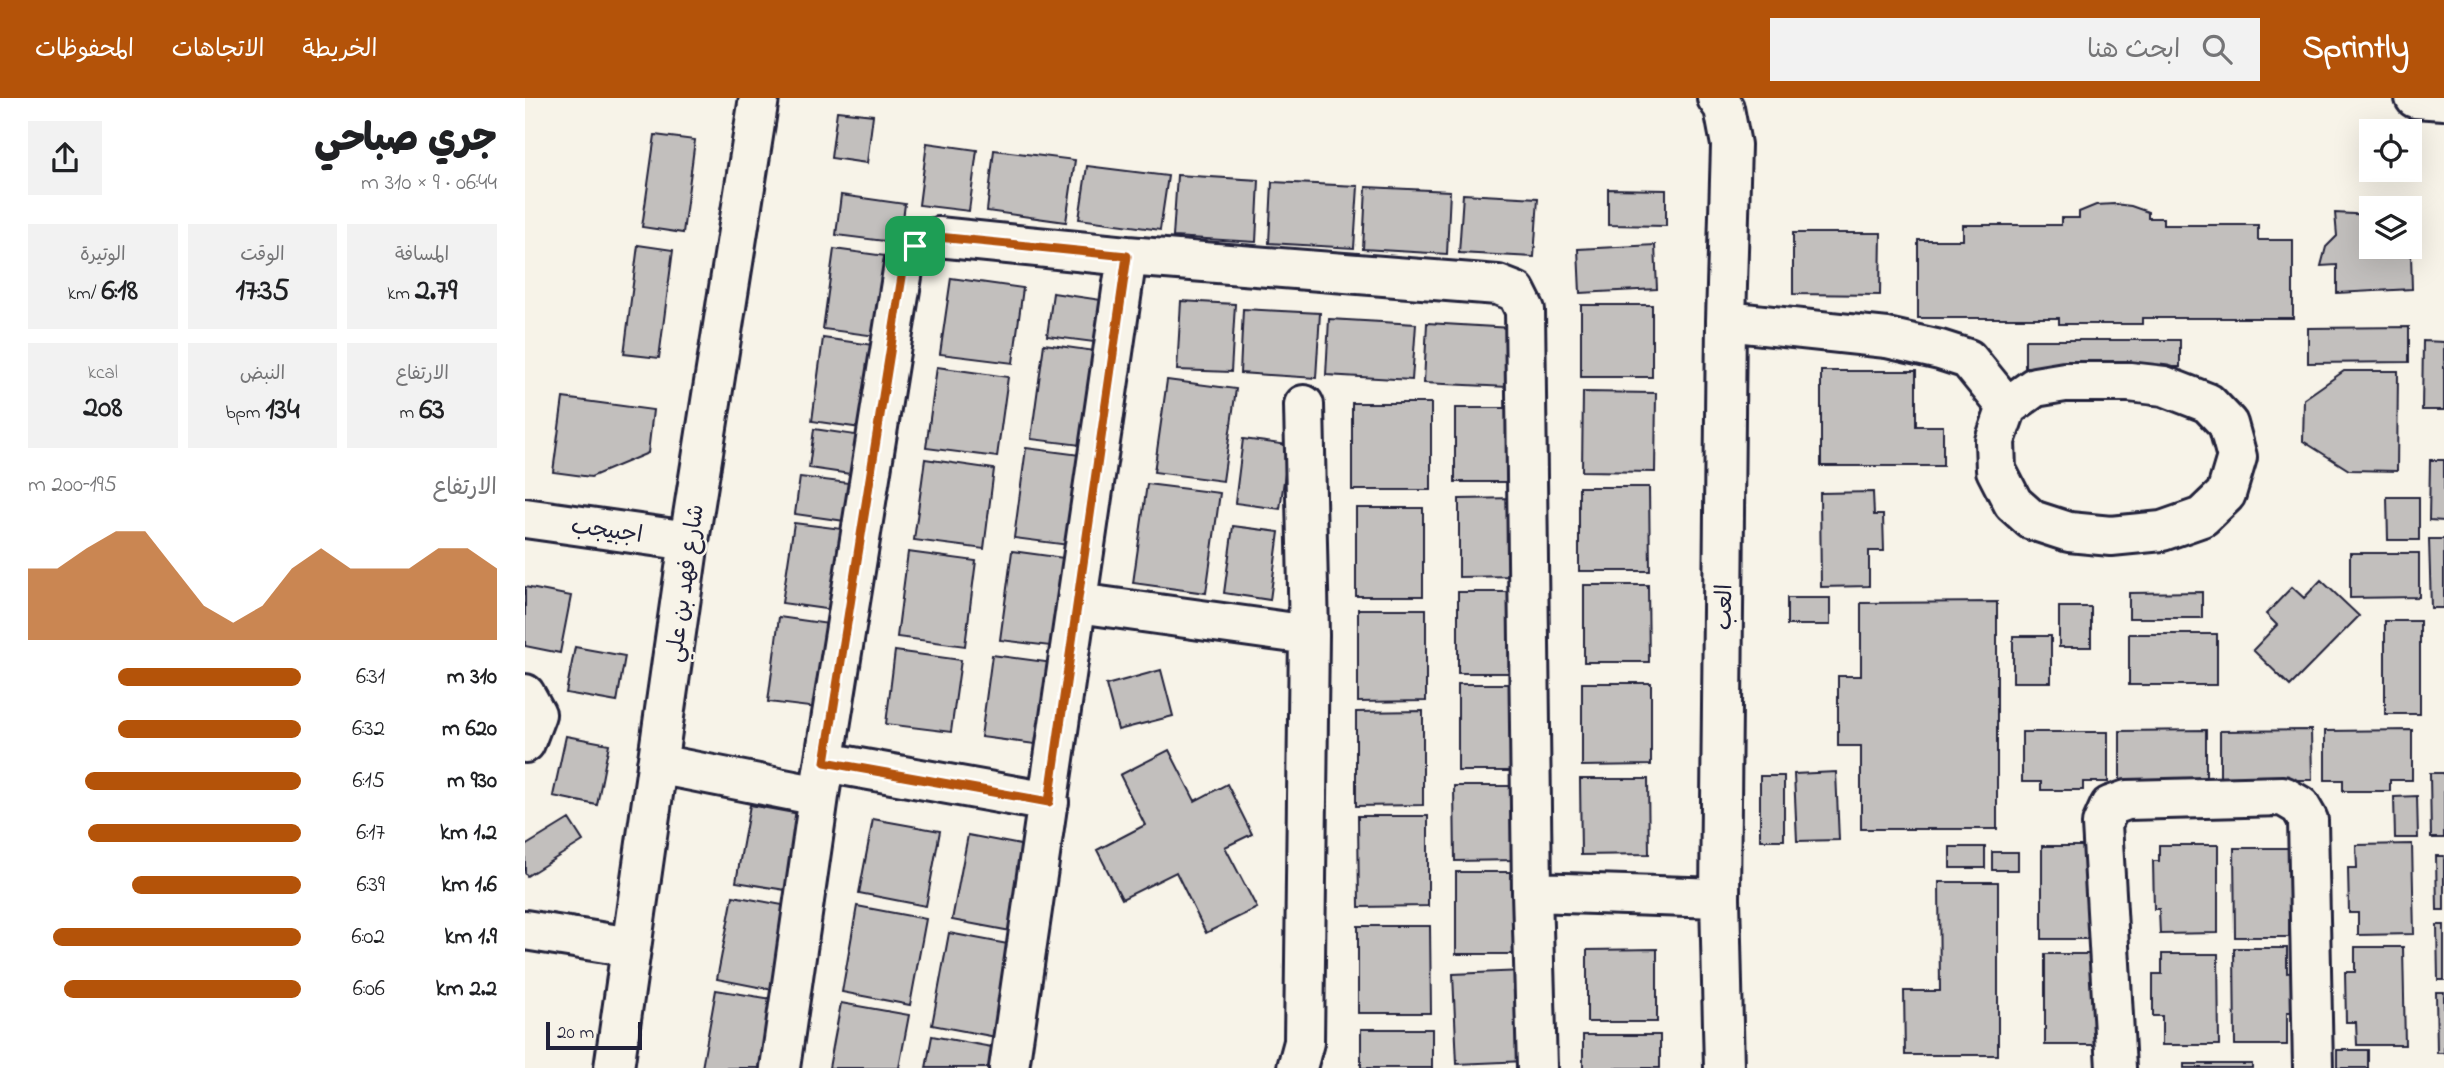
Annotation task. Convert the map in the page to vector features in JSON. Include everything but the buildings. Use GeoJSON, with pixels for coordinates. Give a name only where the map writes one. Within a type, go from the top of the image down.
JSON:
{"type":"FeatureCollection","features":[{"type":"Feature","properties":{"kind":"street","name":"شارع فهد بن علي"},"geometry":{"type":"LineString","coordinates":[[614,1068],[689,541],[759,98]]}},
{"type":"Feature","properties":{"kind":"street","name":"العب"},"geometry":{"type":"LineString","coordinates":[[1717,98],[1724,108],[1731,145]]}},
{"type":"Feature","properties":{"kind":"street","name":"العب"},"geometry":{"type":"LineString","coordinates":[[1724,1068],[1720,898],[1726,321],[1731,145],[1739,112],[1749,98]]}},
{"type":"Feature","properties":{"kind":"street"},"geometry":{"type":"LineString","coordinates":[[2415,98],[2444,100]]}},
{"type":"Feature","properties":{"kind":"street"},"geometry":{"type":"LineString","coordinates":[[780,1068],[822,779],[904,264],[915,246],[938,237],[1127,256],[1498,285],[1516,292],[1525,310],[1532,892],[1537,1068]]}},
{"type":"Feature","properties":{"kind":"street"},"geometry":{"type":"LineString","coordinates":[[1009,1068],[1127,256]]}},
{"type":"Feature","properties":{"kind":"street"},"geometry":{"type":"LineString","coordinates":[[1726,321],[1887,338],[1940,350],[1968,359],[2007,407]]}},
{"type":"Feature","properties":{"kind":"street"},"geometry":{"type":"LineString","coordinates":[[2065,382],[2129,382],[2164,386],[2208,403],[2228,424],[2237,457],[2226,494],[2201,517],[2162,531],[2111,537],[2069,532],[2032,520],[2013,503],[1996,470],[1995,441],[2007,407],[2035,387],[2065,382]]}},
{"type":"Feature","properties":{"kind":"street"},"geometry":{"type":"LineString","coordinates":[[1297,1068],[1304,1042],[1309,635],[1304,405]]}},
{"type":"Feature","properties":{"kind":"street","name":"اجبيجب"},"geometry":{"type":"LineString","coordinates":[[525,518],[689,541]]}},
{"type":"Feature","properties":{"kind":"street"},"geometry":{"type":"LineString","coordinates":[[1077,603],[1309,635]]}},
{"type":"Feature","properties":{"kind":"street"},"geometry":{"type":"LineString","coordinates":[[525,694],[536,714],[525,743]]}},
{"type":"Feature","properties":{"kind":"street"},"geometry":{"type":"LineString","coordinates":[[657,764],[1049,802]]}},
{"type":"Feature","properties":{"kind":"street"},"geometry":{"type":"LineString","coordinates":[[2116,1068],[2102,824],[2110,806],[2127,800],[2283,796],[2300,806],[2308,820],[2312,1068]]}},
{"type":"Feature","properties":{"kind":"street"},"geometry":{"type":"LineString","coordinates":[[1532,892],[1720,898]]}},
{"type":"Feature","properties":{"kind":"street"},"geometry":{"type":"LineString","coordinates":[[525,930],[631,947]]}},
{"type":"Feature","properties":{"kind":"route"},"geometry":{"type":"LineString","coordinates":[[938,237],[1127,256],[1049,802],[825,762],[904,264],[915,246],[938,237]]}}]}
